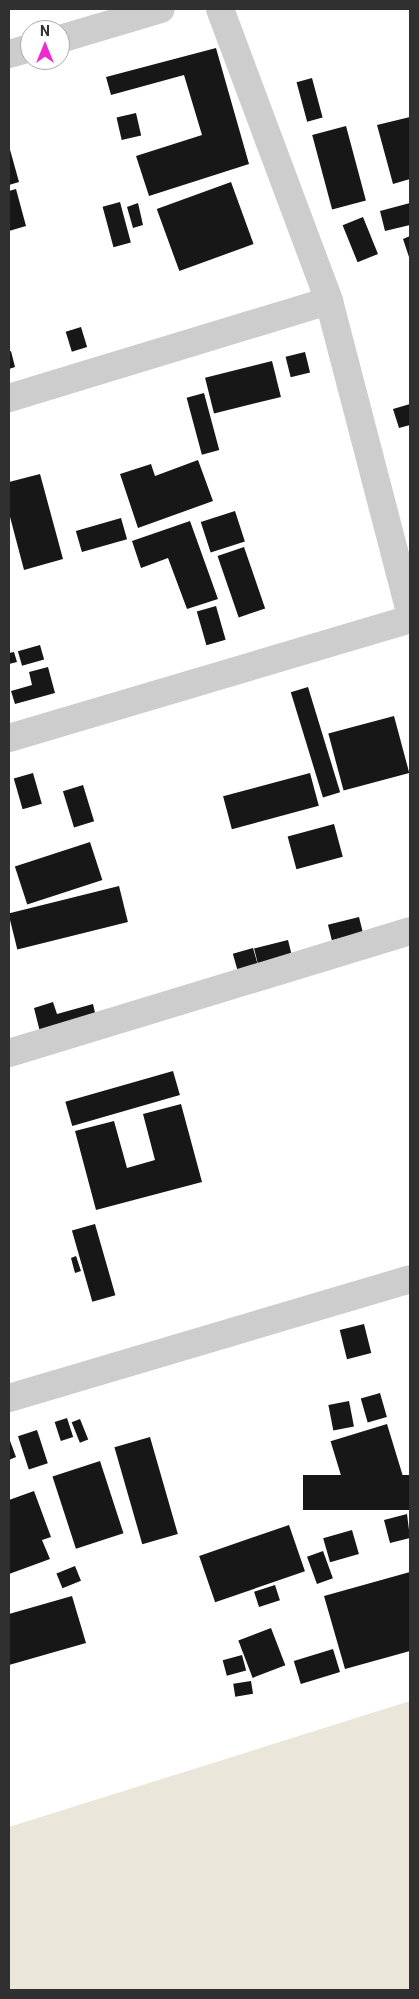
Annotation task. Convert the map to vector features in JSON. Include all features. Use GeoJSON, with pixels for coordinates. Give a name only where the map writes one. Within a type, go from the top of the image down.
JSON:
{"type":"FeatureCollection","features":[{"type":"Feature","properties":{"kind":"street"},"geometry":{"type":"LineString","coordinates":[[70,36],[160,9]]}},
{"type":"Feature","properties":{"kind":"street"},"geometry":{"type":"LineString","coordinates":[[220,9],[329,301],[410,613]]}},
{"type":"Feature","properties":{"kind":"street"},"geometry":{"type":"LineString","coordinates":[[9,398],[329,301]]}},
{"type":"Feature","properties":{"kind":"street"},"geometry":{"type":"LineString","coordinates":[[9,738],[410,619]]}},
{"type":"Feature","properties":{"kind":"street"},"geometry":{"type":"LineString","coordinates":[[9,1053],[410,932]]}},
{"type":"Feature","properties":{"kind":"street"},"geometry":{"type":"LineString","coordinates":[[9,1398],[410,1279]]}},
{"type":"Feature","properties":{"kind":"shaded area"},"geometry":{"type":"Polygon","coordinates":[[[410,1701],[410,1990],[9,1990],[9,1827],[410,1701]]]}},
{"type":"Feature","properties":{"kind":"building"},"geometry":{"type":"Polygon","coordinates":[[[216,48],[249,164],[149,196],[136,156],[202,135],[184,75],[111,95],[106,77],[216,48]]]}},
{"type":"Feature","properties":{"kind":"building"},"geometry":{"type":"Polygon","coordinates":[[[312,78],[323,118],[307,122],[297,82],[312,78]]]}},
{"type":"Feature","properties":{"kind":"building"},"geometry":{"type":"Polygon","coordinates":[[[136,113],[141,135],[122,140],[117,117],[136,113]]]}},
{"type":"Feature","properties":{"kind":"building"},"geometry":{"type":"Polygon","coordinates":[[[410,117],[410,179],[393,184],[377,125],[410,117]]]}},
{"type":"Feature","properties":{"kind":"building"},"geometry":{"type":"Polygon","coordinates":[[[346,126],[366,200],[332,209],[312,135],[346,126]]]}},
{"type":"Feature","properties":{"kind":"building"},"geometry":{"type":"Polygon","coordinates":[[[9,146],[19,182],[9,185],[9,146]]]}},
{"type":"Feature","properties":{"kind":"building"},"geometry":{"type":"Polygon","coordinates":[[[231,182],[254,244],[179,271],[157,209],[231,182]]]}},
{"type":"Feature","properties":{"kind":"building"},"geometry":{"type":"Polygon","coordinates":[[[16,189],[26,226],[9,231],[9,191],[16,189]]]}},
{"type":"Feature","properties":{"kind":"building"},"geometry":{"type":"Polygon","coordinates":[[[120,202],[131,243],[113,247],[103,207],[120,202]]]}},
{"type":"Feature","properties":{"kind":"building"},"geometry":{"type":"Polygon","coordinates":[[[138,203],[143,225],[133,228],[127,207],[138,203]]]}},
{"type":"Feature","properties":{"kind":"building"},"geometry":{"type":"Polygon","coordinates":[[[410,203],[410,225],[385,231],[380,211],[410,203]]]}},
{"type":"Feature","properties":{"kind":"building"},"geometry":{"type":"Polygon","coordinates":[[[363,217],[378,254],[358,262],[343,225],[363,217]]]}},
{"type":"Feature","properties":{"kind":"building"},"geometry":{"type":"Polygon","coordinates":[[[410,236],[410,260],[403,239],[410,236]]]}},
{"type":"Feature","properties":{"kind":"building"},"geometry":{"type":"Polygon","coordinates":[[[81,327],[87,347],[72,352],[66,332],[81,327]]]}},
{"type":"Feature","properties":{"kind":"building"},"geometry":{"type":"Polygon","coordinates":[[[11,351],[15,367],[9,369],[9,352],[11,351]]]}},
{"type":"Feature","properties":{"kind":"building"},"geometry":{"type":"Polygon","coordinates":[[[305,352],[310,372],[291,377],[286,357],[305,352]]]}},
{"type":"Feature","properties":{"kind":"building"},"geometry":{"type":"Polygon","coordinates":[[[272,361],[281,397],[214,414],[205,378],[272,361]]]}},
{"type":"Feature","properties":{"kind":"building"},"geometry":{"type":"Polygon","coordinates":[[[204,393],[219,450],[202,455],[187,398],[204,393]]]}},
{"type":"Feature","properties":{"kind":"building"},"geometry":{"type":"Polygon","coordinates":[[[410,404],[410,425],[399,428],[393,409],[410,404]]]}},
{"type":"Feature","properties":{"kind":"building"},"geometry":{"type":"Polygon","coordinates":[[[198,460],[213,501],[138,528],[120,474],[151,464],[155,476],[198,460]]]}},
{"type":"Feature","properties":{"kind":"building"},"geometry":{"type":"Polygon","coordinates":[[[40,474],[63,559],[24,570],[9,513],[9,482],[40,474]]]}},
{"type":"Feature","properties":{"kind":"building"},"geometry":{"type":"Polygon","coordinates":[[[235,511],[245,541],[211,553],[201,522],[235,511]]]}},
{"type":"Feature","properties":{"kind":"building"},"geometry":{"type":"Polygon","coordinates":[[[121,518],[127,539],[82,552],[76,531],[121,518]]]}},
{"type":"Feature","properties":{"kind":"building"},"geometry":{"type":"Polygon","coordinates":[[[190,521],[218,599],[187,609],[168,558],[141,568],[132,541],[190,521]]]}},
{"type":"Feature","properties":{"kind":"building"},"geometry":{"type":"Polygon","coordinates":[[[244,547],[265,608],[239,618],[218,556],[244,547]]]}},
{"type":"Feature","properties":{"kind":"building"},"geometry":{"type":"Polygon","coordinates":[[[216,606],[226,640],[206,645],[197,612],[216,606]]]}},
{"type":"Feature","properties":{"kind":"building"},"geometry":{"type":"Polygon","coordinates":[[[40,645],[44,659],[22,666],[18,651],[40,645]]]}},
{"type":"Feature","properties":{"kind":"building"},"geometry":{"type":"Polygon","coordinates":[[[14,652],[17,662],[9,664],[9,653],[14,652]]]}},
{"type":"Feature","properties":{"kind":"building"},"geometry":{"type":"Polygon","coordinates":[[[48,667],[55,693],[15,704],[11,691],[32,685],[29,672],[48,667]]]}},
{"type":"Feature","properties":{"kind":"building"},"geometry":{"type":"Polygon","coordinates":[[[308,687],[340,792],[323,797],[291,692],[308,687]]]}},
{"type":"Feature","properties":{"kind":"building"},"geometry":{"type":"Polygon","coordinates":[[[394,716],[409,773],[344,791],[328,734],[394,716]]]}},
{"type":"Feature","properties":{"kind":"building"},"geometry":{"type":"Polygon","coordinates":[[[33,773],[42,804],[23,809],[14,779],[33,773]]]}},
{"type":"Feature","properties":{"kind":"building"},"geometry":{"type":"Polygon","coordinates":[[[310,773],[319,806],[232,829],[223,796],[310,773]]]}},
{"type":"Feature","properties":{"kind":"building"},"geometry":{"type":"Polygon","coordinates":[[[83,785],[94,821],[74,827],[63,791],[83,785]]]}},
{"type":"Feature","properties":{"kind":"building"},"geometry":{"type":"Polygon","coordinates":[[[334,824],[343,857],[296,869],[288,836],[334,824]]]}},
{"type":"Feature","properties":{"kind":"building"},"geometry":{"type":"Polygon","coordinates":[[[90,842],[102,880],[27,904],[15,866],[90,842]]]}},
{"type":"Feature","properties":{"kind":"building"},"geometry":{"type":"Polygon","coordinates":[[[119,886],[128,922],[17,949],[9,913],[119,886]]]}},
{"type":"Feature","properties":{"kind":"building"},"geometry":{"type":"Polygon","coordinates":[[[359,917],[363,933],[332,940],[328,925],[359,917]]]}},
{"type":"Feature","properties":{"kind":"building"},"geometry":{"type":"Polygon","coordinates":[[[288,940],[293,960],[259,969],[254,948],[288,940]]]}},
{"type":"Feature","properties":{"kind":"building"},"geometry":{"type":"Polygon","coordinates":[[[253,948],[259,969],[239,975],[233,954],[253,948]]]}},
{"type":"Feature","properties":{"kind":"building"},"geometry":{"type":"Polygon","coordinates":[[[53,1002],[57,1014],[93,1004],[96,1017],[40,1032],[34,1008],[53,1002]]]}},
{"type":"Feature","properties":{"kind":"building"},"geometry":{"type":"Polygon","coordinates":[[[173,1071],[180,1095],[72,1126],[65,1102],[173,1071]]]}},
{"type":"Feature","properties":{"kind":"building"},"geometry":{"type":"Polygon","coordinates":[[[181,1104],[202,1182],[96,1210],[75,1131],[114,1121],[127,1168],[155,1160],[143,1114],[181,1104]]]}},
{"type":"Feature","properties":{"kind":"building"},"geometry":{"type":"Polygon","coordinates":[[[95,1224],[115,1295],[92,1302],[72,1231],[95,1224]]]}},
{"type":"Feature","properties":{"kind":"building"},"geometry":{"type":"Polygon","coordinates":[[[76,1256],[81,1271],[75,1273],[71,1258],[76,1256]]]}},
{"type":"Feature","properties":{"kind":"building"},"geometry":{"type":"Polygon","coordinates":[[[364,1324],[371,1353],[347,1359],[340,1330],[364,1324]]]}},
{"type":"Feature","properties":{"kind":"building"},"geometry":{"type":"Polygon","coordinates":[[[380,1393],[387,1417],[368,1423],[361,1399],[380,1393]]]}},
{"type":"Feature","properties":{"kind":"building"},"geometry":{"type":"Polygon","coordinates":[[[349,1401],[354,1427],[333,1431],[328,1405],[349,1401]]]}},
{"type":"Feature","properties":{"kind":"building"},"geometry":{"type":"Polygon","coordinates":[[[67,1418],[73,1437],[61,1441],[55,1422],[67,1418]]]}},
{"type":"Feature","properties":{"kind":"building"},"geometry":{"type":"Polygon","coordinates":[[[80,1419],[88,1439],[80,1443],[72,1422],[80,1419]]]}},
{"type":"Feature","properties":{"kind":"building"},"geometry":{"type":"Polygon","coordinates":[[[387,1424],[403,1476],[346,1493],[331,1441],[387,1424]]]}},
{"type":"Feature","properties":{"kind":"building"},"geometry":{"type":"Polygon","coordinates":[[[37,1430],[48,1463],[29,1469],[18,1436],[37,1430]]]}},
{"type":"Feature","properties":{"kind":"building"},"geometry":{"type":"Polygon","coordinates":[[[150,1437],[178,1534],[142,1544],[114,1447],[150,1437]]]}},
{"type":"Feature","properties":{"kind":"building"},"geometry":{"type":"Polygon","coordinates":[[[9,1438],[16,1457],[9,1460],[9,1438]]]}},
{"type":"Feature","properties":{"kind":"building"},"geometry":{"type":"Polygon","coordinates":[[[100,1461],[123,1533],[76,1549],[52,1476],[100,1461]]]}},
{"type":"Feature","properties":{"kind":"building"},"geometry":{"type":"Polygon","coordinates":[[[303,1475],[410,1475],[410,1510],[303,1510],[303,1475]]]}},
{"type":"Feature","properties":{"kind":"building"},"geometry":{"type":"Polygon","coordinates":[[[34,1491],[51,1537],[42,1540],[50,1559],[9,1574],[9,1500],[34,1491]]]}},
{"type":"Feature","properties":{"kind":"building"},"geometry":{"type":"Polygon","coordinates":[[[407,1514],[410,1538],[390,1543],[384,1520],[407,1514]]]}},
{"type":"Feature","properties":{"kind":"building"},"geometry":{"type":"Polygon","coordinates":[[[289,1525],[305,1571],[215,1602],[199,1556],[289,1525]]]}},
{"type":"Feature","properties":{"kind":"building"},"geometry":{"type":"Polygon","coordinates":[[[352,1530],[359,1554],[330,1562],[323,1538],[352,1530]]]}},
{"type":"Feature","properties":{"kind":"building"},"geometry":{"type":"Polygon","coordinates":[[[323,1551],[333,1578],[317,1584],[307,1557],[323,1551]]]}},
{"type":"Feature","properties":{"kind":"building"},"geometry":{"type":"Polygon","coordinates":[[[75,1566],[81,1581],[62,1588],[56,1573],[75,1566]]]}},
{"type":"Feature","properties":{"kind":"building"},"geometry":{"type":"Polygon","coordinates":[[[410,1572],[410,1651],[345,1669],[324,1596],[410,1572]]]}},
{"type":"Feature","properties":{"kind":"building"},"geometry":{"type":"Polygon","coordinates":[[[275,1585],[280,1600],[259,1607],[254,1592],[275,1585]]]}},
{"type":"Feature","properties":{"kind":"building"},"geometry":{"type":"Polygon","coordinates":[[[72,1596],[86,1643],[9,1665],[9,1614],[72,1596]]]}},
{"type":"Feature","properties":{"kind":"building"},"geometry":{"type":"Polygon","coordinates":[[[271,1628],[285,1665],[253,1678],[238,1641],[271,1628]]]}},
{"type":"Feature","properties":{"kind":"building"},"geometry":{"type":"Polygon","coordinates":[[[333,1649],[340,1672],[301,1684],[294,1661],[333,1649]]]}},
{"type":"Feature","properties":{"kind":"building"},"geometry":{"type":"Polygon","coordinates":[[[242,1655],[246,1670],[227,1676],[223,1660],[242,1655]]]}},
{"type":"Feature","properties":{"kind":"building"},"geometry":{"type":"Polygon","coordinates":[[[251,1681],[253,1694],[235,1697],[233,1684],[251,1681]]]}}]}
